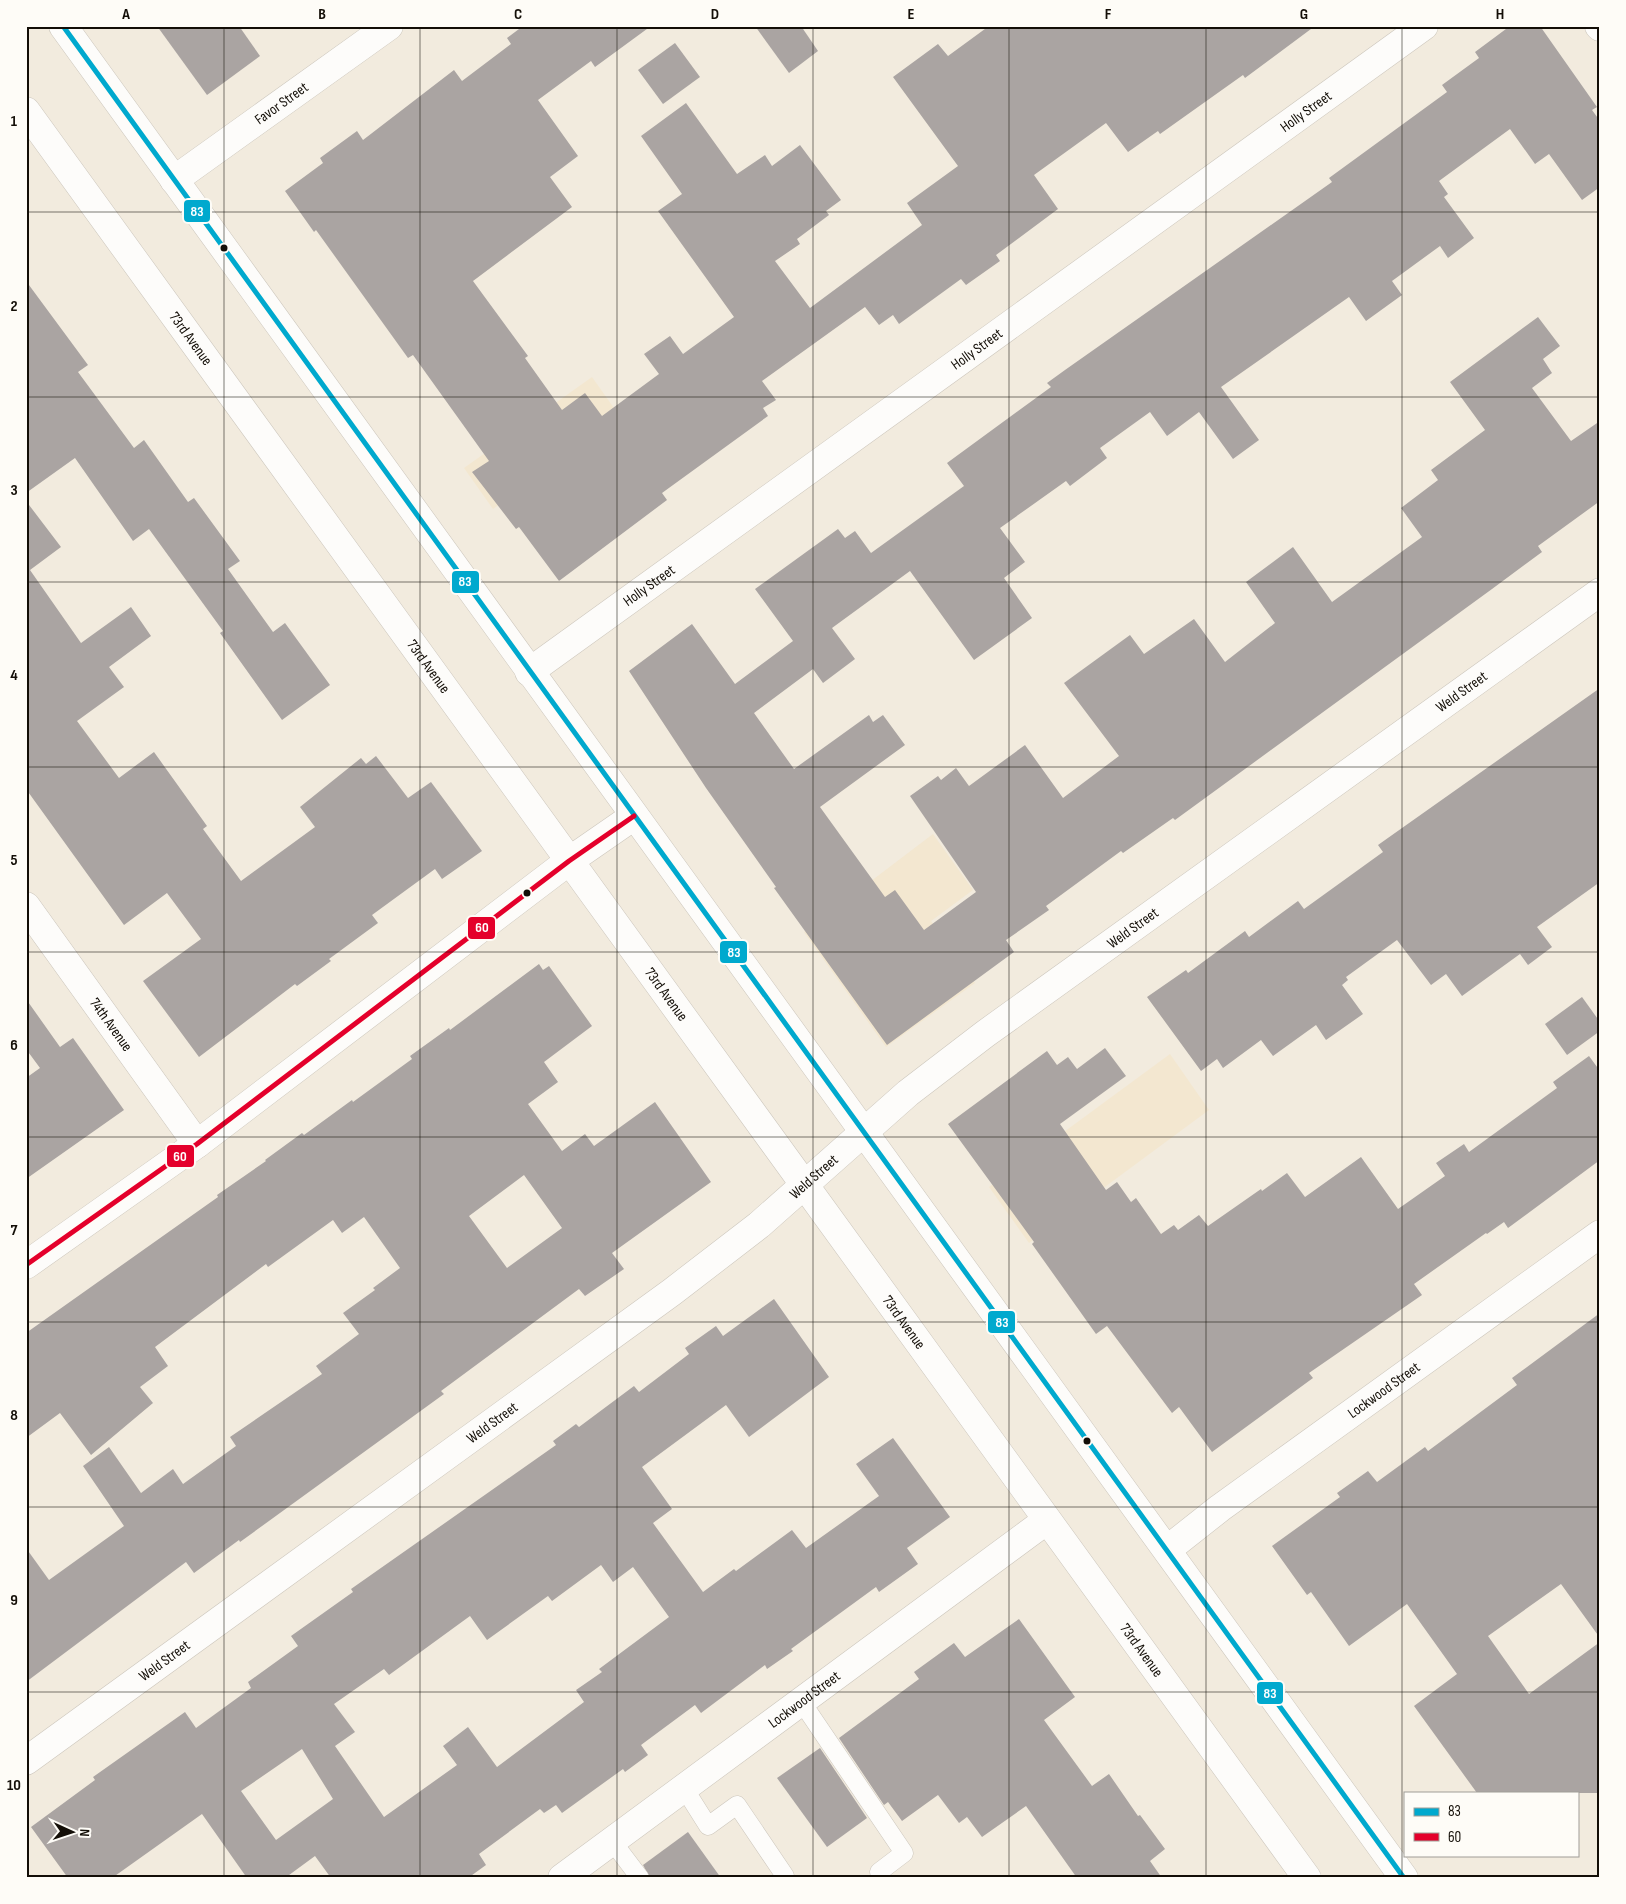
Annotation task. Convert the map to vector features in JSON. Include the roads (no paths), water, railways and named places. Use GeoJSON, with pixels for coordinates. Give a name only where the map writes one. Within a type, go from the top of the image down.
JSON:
{"type":"FeatureCollection","features":[{"type":"Feature","properties":{"kind":"street"},"geometry":{"type":"LineString","coordinates":[[63,26],[529,672],[864,1132],[982,1298],[1168,1550],[1404,1878]]}},
{"type":"Feature","properties":{"kind":"street","name":"Favor Street"},"geometry":{"type":"LineString","coordinates":[[174,180],[389,26]]}},
{"type":"Feature","properties":{"kind":"street","name":"Holly Street"},"geometry":{"type":"LineString","coordinates":[[529,672],[1424,26]]}},
{"type":"Feature","properties":{"kind":"street","name":"73rd Avenue"},"geometry":{"type":"LineString","coordinates":[[26,110],[1307,1878]]}},
{"type":"Feature","properties":{"kind":"street","name":"Weld Street"},"geometry":{"type":"LineString","coordinates":[[26,1761],[672,1292],[759,1225],[908,1093],[993,1028],[1600,592]]}},
{"type":"Feature","properties":{"kind":"street"},"geometry":{"type":"LineString","coordinates":[[26,1265],[197,1144],[569,861],[634,816]]}},
{"type":"Feature","properties":{"kind":"street","name":"74th Avenue"},"geometry":{"type":"LineString","coordinates":[[26,906],[197,1144]]}},
{"type":"Feature","properties":{"kind":"street","name":"Lockwood Street"},"geometry":{"type":"LineString","coordinates":[[1168,1550],[1220,1508],[1600,1234]]}},
{"type":"Feature","properties":{"kind":"street","name":"Lockwood Street"},"geometry":{"type":"LineString","coordinates":[[562,1878],[1047,1520]]}},
{"type":"Feature","properties":{"kind":"lane"},"geometry":{"type":"LineString","coordinates":[[801,1701],[904,1853],[879,1872]]}},
{"type":"Feature","properties":{"kind":"lane"},"geometry":{"type":"LineString","coordinates":[[684,1788],[708,1826],[737,1805],[785,1876]]}},
{"type":"Feature","properties":{"kind":"lane"},"geometry":{"type":"LineString","coordinates":[[612,1841],[640,1878]]}}]}
